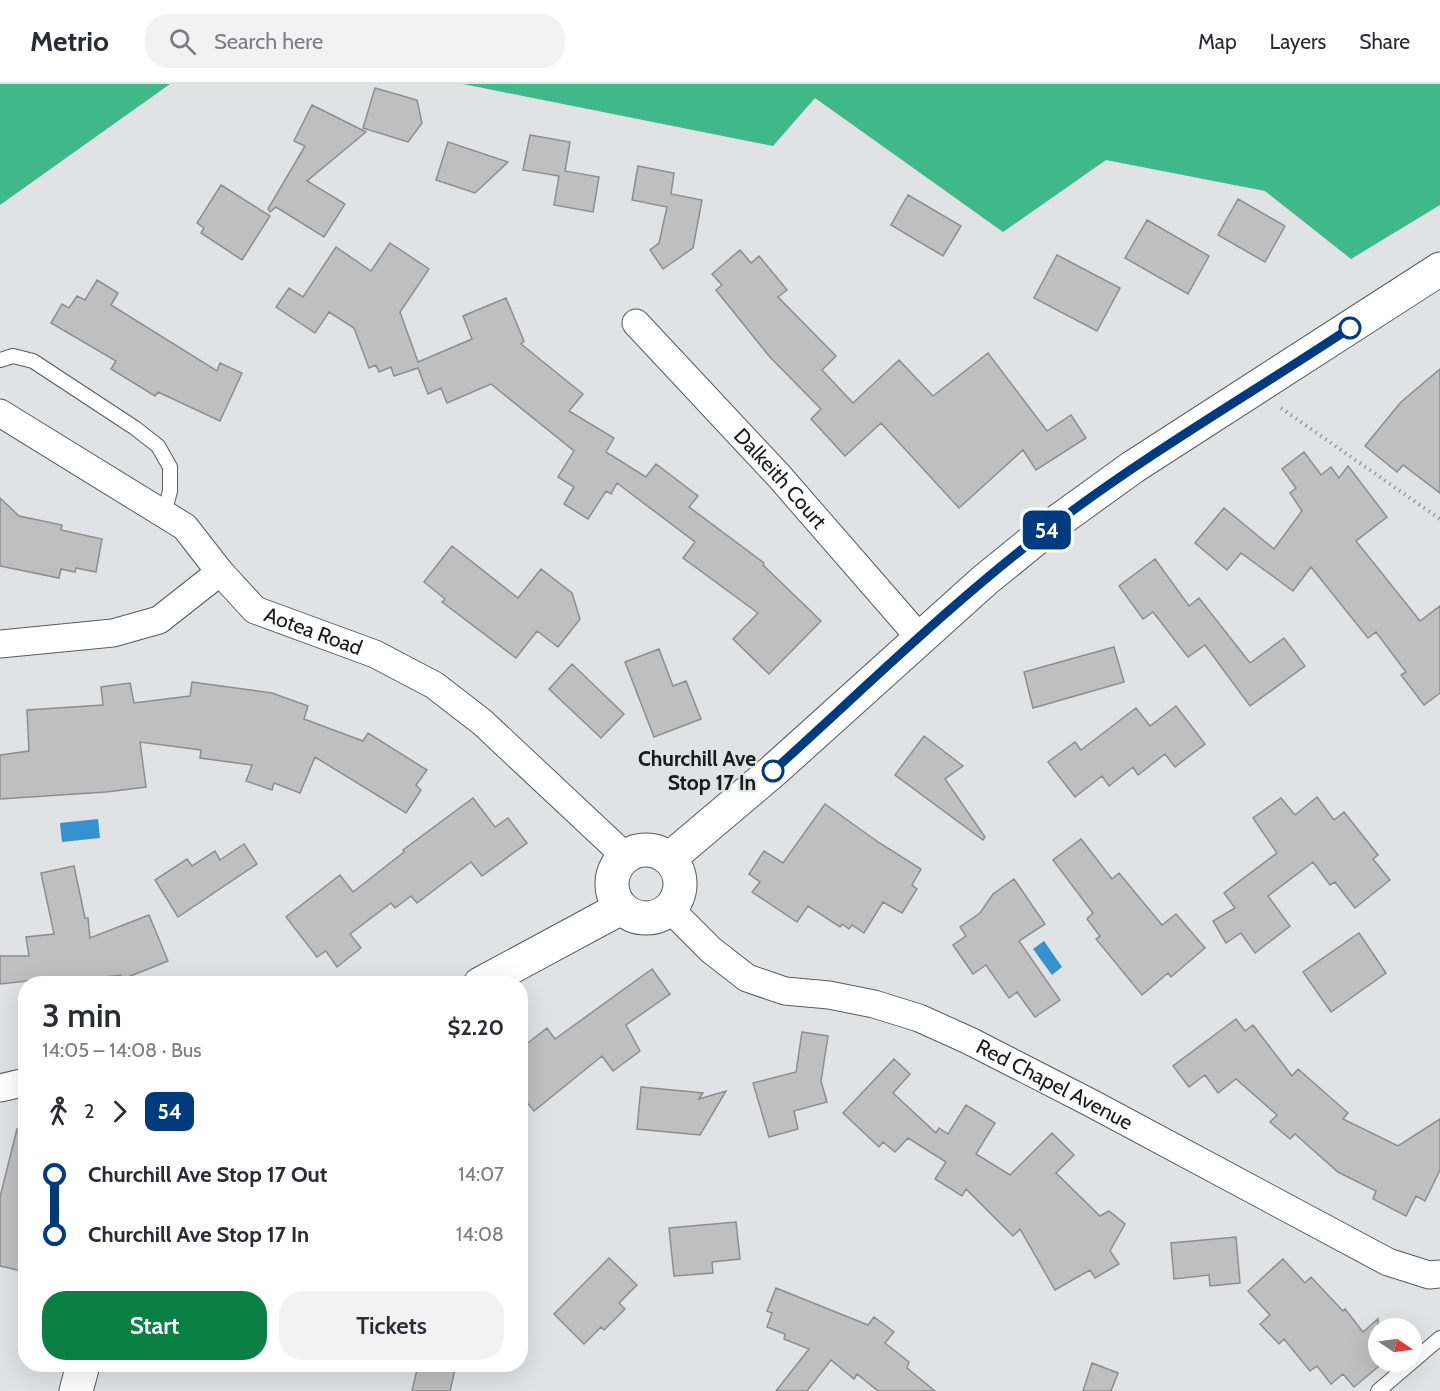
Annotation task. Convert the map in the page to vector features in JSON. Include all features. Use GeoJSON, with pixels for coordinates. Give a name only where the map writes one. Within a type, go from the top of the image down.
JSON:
{"type":"FeatureCollection","features":[{"type":"Feature","properties":{"kind":"street"},"geometry":{"type":"LineString","coordinates":[[669,858],[773,771],[985,580],[1054,524],[1132,467],[1440,269]]}},
{"type":"Feature","properties":{"kind":"street","name":"Dalkeith Court"},"geometry":{"type":"LineString","coordinates":[[636,323],[779,476],[920,638]]}},
{"type":"Feature","properties":{"kind":"street","name":"Aotea Road"},"geometry":{"type":"LineString","coordinates":[[0,413],[185,527],[220,572],[255,610],[375,654],[434,685],[482,722],[625,856]]}},
{"type":"Feature","properties":{"kind":"street"},"geometry":{"type":"LineString","coordinates":[[0,644],[113,633],[159,620],[220,572]]}},
{"type":"Feature","properties":{"kind":"street"},"geometry":{"type":"LineString","coordinates":[[648,849],[660,852],[669,858],[677,868],[680,879],[680,890],[670,909],[661,915],[640,918],[630,915],[621,908],[611,888],[612,876],[617,865],[625,856],[648,849]]}},
{"type":"Feature","properties":{"kind":"street"},"geometry":{"type":"LineString","coordinates":[[495,976],[621,908]]}},
{"type":"Feature","properties":{"kind":"street","name":"Red Chapel Avenue"},"geometry":{"type":"LineString","coordinates":[[670,909],[711,950],[747,978],[785,991],[840,997],[919,1018],[970,1041],[1080,1098],[1388,1262],[1429,1275],[1440,1274]]}},
{"type":"Feature","properties":{"kind":"street"},"geometry":{"type":"LineString","coordinates":[[0,1088],[18,1084]]}},
{"type":"Feature","properties":{"kind":"street"},"geometry":{"type":"LineString","coordinates":[[76,1391],[81,1372]]}},
{"type":"Feature","properties":{"kind":"lane"},"geometry":{"type":"LineString","coordinates":[[0,360],[14,356],[33,361],[135,428],[158,446],[170,467],[170,491],[164,514]]}},
{"type":"Feature","properties":{"kind":"lane"},"geometry":{"type":"LineString","coordinates":[[1378,1391],[1440,1338]]}},
{"type":"Feature","properties":{"kind":"path"},"geometry":{"type":"LineString","coordinates":[[1258,388],[1268,400],[1440,519]]}},
{"type":"Feature","properties":{"kind":"green space"},"geometry":{"type":"Polygon","coordinates":[[[0,84],[170,84],[0,205],[0,84]]]}},
{"type":"Feature","properties":{"kind":"green space"},"geometry":{"type":"Polygon","coordinates":[[[463,84],[1440,84],[1440,205],[1351,259],[1265,191],[1106,160],[1003,232],[815,98],[773,146],[463,84]]]}},
{"type":"Feature","properties":{"kind":"water"},"geometry":{"type":"Polygon","coordinates":[[[98,819],[100,838],[62,842],[60,823],[98,819]]]}},
{"type":"Feature","properties":{"kind":"water"},"geometry":{"type":"Polygon","coordinates":[[[1044,941],[1062,967],[1052,975],[1033,949],[1044,941]]]}},
{"type":"Feature","properties":{"kind":"building"},"geometry":{"type":"Polygon","coordinates":[[[375,88],[417,100],[422,123],[408,142],[363,128],[375,88]]]}},
{"type":"Feature","properties":{"kind":"building"},"geometry":{"type":"Polygon","coordinates":[[[312,105],[366,132],[307,181],[345,204],[324,237],[276,207],[270,212],[268,209],[305,146],[294,141],[312,105]]]}},
{"type":"Feature","properties":{"kind":"building"},"geometry":{"type":"Polygon","coordinates":[[[530,135],[570,142],[565,171],[599,177],[593,212],[554,205],[559,176],[523,170],[530,135]]]}},
{"type":"Feature","properties":{"kind":"building"},"geometry":{"type":"Polygon","coordinates":[[[448,142],[508,162],[475,193],[436,180],[448,142]]]}},
{"type":"Feature","properties":{"kind":"building"},"geometry":{"type":"Polygon","coordinates":[[[638,166],[674,173],[671,194],[702,200],[693,248],[663,269],[650,250],[659,243],[667,207],[632,200],[638,166]]]}},
{"type":"Feature","properties":{"kind":"building"},"geometry":{"type":"Polygon","coordinates":[[[221,185],[270,216],[242,260],[201,233],[204,228],[197,223],[221,185]]]}},
{"type":"Feature","properties":{"kind":"building"},"geometry":{"type":"Polygon","coordinates":[[[908,195],[961,226],[943,256],[891,225],[908,195]]]}},
{"type":"Feature","properties":{"kind":"building"},"geometry":{"type":"Polygon","coordinates":[[[1238,199],[1285,226],[1265,262],[1218,235],[1238,199]]]}},
{"type":"Feature","properties":{"kind":"building"},"geometry":{"type":"Polygon","coordinates":[[[1147,220],[1209,256],[1188,294],[1125,258],[1147,220]]]}},
{"type":"Feature","properties":{"kind":"building"},"geometry":{"type":"Polygon","coordinates":[[[390,243],[429,269],[400,312],[418,362],[472,339],[463,316],[506,298],[524,341],[521,344],[583,394],[569,411],[614,438],[606,452],[646,477],[656,464],[698,496],[689,507],[764,563],[763,565],[821,621],[769,674],[733,639],[758,613],[683,558],[695,542],[617,483],[611,494],[606,491],[588,519],[564,504],[574,487],[558,477],[574,451],[491,384],[447,403],[441,388],[428,394],[418,368],[394,376],[391,367],[379,372],[376,365],[369,368],[354,328],[329,312],[315,333],[276,307],[289,288],[303,297],[336,247],[371,271],[390,243]]]}},
{"type":"Feature","properties":{"kind":"building"},"geometry":{"type":"Polygon","coordinates":[[[740,250],[751,263],[759,256],[787,290],[778,297],[836,356],[822,370],[853,403],[899,360],[933,396],[988,353],[1047,431],[1071,415],[1086,438],[1036,470],[1023,450],[959,508],[881,423],[845,456],[811,419],[821,409],[769,356],[716,290],[722,285],[712,274],[740,250]]]}},
{"type":"Feature","properties":{"kind":"building"},"geometry":{"type":"Polygon","coordinates":[[[1057,255],[1120,288],[1097,331],[1034,298],[1057,255]]]}},
{"type":"Feature","properties":{"kind":"building"},"geometry":{"type":"Polygon","coordinates":[[[97,280],[118,293],[111,305],[217,371],[220,363],[242,373],[220,421],[158,392],[155,396],[111,369],[116,361],[51,323],[62,304],[69,308],[77,296],[85,300],[97,280]]]}},
{"type":"Feature","properties":{"kind":"building"},"geometry":{"type":"Polygon","coordinates":[[[1440,369],[1440,493],[1403,465],[1397,472],[1365,446],[1401,402],[1440,369]]]}},
{"type":"Feature","properties":{"kind":"building"},"geometry":{"type":"Polygon","coordinates":[[[1304,452],[1321,475],[1331,467],[1339,478],[1348,466],[1387,517],[1356,541],[1420,621],[1440,606],[1440,693],[1424,705],[1401,675],[1406,672],[1376,632],[1368,638],[1311,567],[1293,591],[1241,553],[1227,570],[1195,543],[1224,508],[1274,549],[1302,511],[1290,493],[1296,488],[1282,469],[1304,452]]]}},
{"type":"Feature","properties":{"kind":"building"},"geometry":{"type":"Polygon","coordinates":[[[0,498],[19,516],[62,525],[61,530],[102,539],[96,572],[76,568],[75,572],[61,569],[59,578],[0,566],[0,498]]]}},
{"type":"Feature","properties":{"kind":"building"},"geometry":{"type":"Polygon","coordinates":[[[452,546],[518,598],[541,569],[572,593],[580,619],[558,647],[537,631],[516,658],[442,602],[445,599],[424,582],[452,546]]]}},
{"type":"Feature","properties":{"kind":"building"},"geometry":{"type":"Polygon","coordinates":[[[1155,559],[1189,606],[1199,598],[1250,663],[1284,638],[1305,666],[1250,706],[1205,645],[1188,657],[1153,612],[1143,619],[1119,586],[1155,559]]]}},
{"type":"Feature","properties":{"kind":"building"},"geometry":{"type":"Polygon","coordinates":[[[1114,647],[1124,682],[1033,708],[1024,672],[1114,647]]]}},
{"type":"Feature","properties":{"kind":"building"},"geometry":{"type":"Polygon","coordinates":[[[659,649],[673,686],[686,681],[701,719],[654,737],[625,662],[659,649]]]}},
{"type":"Feature","properties":{"kind":"building"},"geometry":{"type":"Polygon","coordinates":[[[572,664],[624,714],[601,738],[549,689],[572,664]]]}},
{"type":"Feature","properties":{"kind":"building"},"geometry":{"type":"Polygon","coordinates":[[[192,682],[272,693],[308,706],[304,719],[363,741],[368,733],[427,770],[416,785],[421,790],[406,813],[315,757],[300,793],[274,783],[272,790],[246,781],[252,765],[200,758],[201,750],[140,742],[146,787],[0,799],[0,755],[29,751],[27,710],[103,705],[101,687],[130,683],[134,703],[190,696],[192,682]]]}},
{"type":"Feature","properties":{"kind":"building"},"geometry":{"type":"Polygon","coordinates":[[[1176,706],[1205,744],[1175,767],[1165,754],[1138,775],[1133,767],[1109,786],[1102,776],[1075,797],[1048,762],[1075,742],[1081,750],[1136,708],[1150,726],[1176,706]]]}},
{"type":"Feature","properties":{"kind":"building"},"geometry":{"type":"Polygon","coordinates":[[[924,736],[963,766],[945,779],[985,837],[983,840],[895,775],[924,736]]]}},
{"type":"Feature","properties":{"kind":"building"},"geometry":{"type":"Polygon","coordinates":[[[1317,797],[1334,820],[1344,812],[1378,855],[1373,859],[1390,880],[1355,908],[1335,882],[1330,885],[1313,862],[1268,896],[1290,926],[1255,953],[1241,933],[1226,943],[1213,921],[1235,908],[1224,893],[1277,853],[1253,818],[1281,798],[1295,815],[1317,797]]]}},
{"type":"Feature","properties":{"kind":"building"},"geometry":{"type":"Polygon","coordinates":[[[473,798],[495,827],[508,818],[527,843],[482,876],[471,862],[417,903],[411,896],[395,908],[391,903],[350,934],[361,948],[337,967],[326,951],[317,957],[286,917],[340,875],[353,892],[404,852],[403,850],[473,798]]]}},
{"type":"Feature","properties":{"kind":"building"},"geometry":{"type":"Polygon","coordinates":[[[825,804],[921,869],[912,885],[917,889],[902,913],[883,902],[864,933],[852,925],[849,929],[842,924],[840,927],[808,906],[797,922],[752,892],[760,882],[749,874],[764,851],[783,863],[825,804]]]}},
{"type":"Feature","properties":{"kind":"building"},"geometry":{"type":"Polygon","coordinates":[[[1081,839],[1112,879],[1119,873],[1162,925],[1176,914],[1205,948],[1171,977],[1168,973],[1142,995],[1096,939],[1100,936],[1087,919],[1093,913],[1053,860],[1081,839]]]}},
{"type":"Feature","properties":{"kind":"building"},"geometry":{"type":"Polygon","coordinates":[[[244,844],[257,864],[178,917],[155,880],[187,859],[192,866],[215,851],[220,860],[244,844]]]}},
{"type":"Feature","properties":{"kind":"building"},"geometry":{"type":"Polygon","coordinates":[[[74,866],[85,918],[88,918],[90,938],[149,915],[168,961],[130,976],[18,976],[18,982],[0,984],[0,956],[29,956],[26,937],[54,934],[41,873],[74,866]]]}},
{"type":"Feature","properties":{"kind":"building"},"geometry":{"type":"Polygon","coordinates":[[[1014,879],[1045,924],[1019,941],[1060,1000],[1035,1017],[1017,992],[1009,998],[986,965],[973,974],[953,945],[966,936],[960,927],[980,913],[993,894],[1014,879]]]}},
{"type":"Feature","properties":{"kind":"building"},"geometry":{"type":"Polygon","coordinates":[[[1359,933],[1386,973],[1331,1012],[1303,972],[1359,933]]]}},
{"type":"Feature","properties":{"kind":"building"},"geometry":{"type":"Polygon","coordinates":[[[652,969],[670,994],[626,1025],[640,1051],[613,1071],[602,1056],[534,1111],[528,1104],[528,1043],[547,1028],[555,1039],[652,969]]]}},
{"type":"Feature","properties":{"kind":"building"},"geometry":{"type":"Polygon","coordinates":[[[1236,1019],[1245,1031],[1253,1025],[1292,1076],[1298,1069],[1348,1113],[1343,1119],[1398,1146],[1440,1119],[1440,1170],[1425,1201],[1416,1196],[1406,1216],[1373,1199],[1376,1191],[1338,1172],[1295,1134],[1290,1139],[1270,1122],[1277,1115],[1236,1079],[1218,1093],[1205,1075],[1189,1087],[1173,1066],[1236,1019]]]}},
{"type":"Feature","properties":{"kind":"building"},"geometry":{"type":"Polygon","coordinates":[[[802,1032],[828,1036],[821,1081],[827,1102],[794,1111],[798,1129],[769,1137],[753,1083],[796,1072],[802,1032]]]}},
{"type":"Feature","properties":{"kind":"building"},"geometry":{"type":"Polygon","coordinates":[[[894,1059],[910,1074],[893,1093],[936,1133],[939,1128],[948,1134],[966,1105],[995,1123],[976,1154],[1010,1175],[1052,1133],[1074,1155],[1056,1173],[1100,1216],[1109,1211],[1125,1224],[1110,1251],[1119,1264],[1095,1278],[1090,1270],[1055,1290],[1020,1229],[1013,1236],[966,1189],[962,1196],[935,1179],[946,1162],[908,1138],[895,1152],[883,1142],[879,1147],[843,1113],[894,1059]]]}},
{"type":"Feature","properties":{"kind":"building"},"geometry":{"type":"Polygon","coordinates":[[[641,1087],[703,1093],[699,1099],[726,1091],[700,1135],[637,1129],[641,1087]]]}},
{"type":"Feature","properties":{"kind":"building"},"geometry":{"type":"Polygon","coordinates":[[[18,1129],[18,1270],[0,1266],[0,1197],[18,1129]]]}},
{"type":"Feature","properties":{"kind":"building"},"geometry":{"type":"Polygon","coordinates":[[[736,1222],[740,1259],[712,1262],[713,1273],[674,1276],[669,1228],[736,1222]]]}},
{"type":"Feature","properties":{"kind":"building"},"geometry":{"type":"Polygon","coordinates":[[[1236,1237],[1240,1283],[1210,1286],[1209,1275],[1174,1279],[1171,1243],[1236,1237]]]}},
{"type":"Feature","properties":{"kind":"building"},"geometry":{"type":"Polygon","coordinates":[[[609,1258],[637,1285],[619,1303],[625,1309],[604,1330],[601,1327],[584,1344],[554,1314],[609,1258]]]}},
{"type":"Feature","properties":{"kind":"building"},"geometry":{"type":"Polygon","coordinates":[[[1283,1259],[1305,1283],[1311,1277],[1343,1311],[1345,1309],[1363,1332],[1368,1328],[1368,1372],[1372,1372],[1354,1387],[1343,1374],[1331,1384],[1317,1366],[1310,1371],[1284,1339],[1279,1344],[1260,1324],[1270,1315],[1248,1291],[1283,1259]]]}},
{"type":"Feature","properties":{"kind":"building"},"geometry":{"type":"Polygon","coordinates":[[[776,1288],[868,1325],[874,1317],[894,1332],[885,1343],[909,1362],[907,1368],[935,1391],[878,1391],[857,1374],[854,1379],[831,1360],[807,1391],[776,1391],[809,1349],[784,1339],[785,1334],[767,1327],[772,1313],[767,1311],[776,1288]]]}},
{"type":"Feature","properties":{"kind":"building"},"geometry":{"type":"Polygon","coordinates":[[[1092,1363],[1118,1373],[1111,1391],[1083,1391],[1092,1363]]]}},
{"type":"Feature","properties":{"kind":"building"},"geometry":{"type":"Polygon","coordinates":[[[416,1372],[454,1372],[450,1391],[412,1391],[416,1372]]]}},
{"type":"Feature","properties":{"kind":"bus line","name":"54"},"geometry":{"type":"LineString","coordinates":[[773,771],[985,580],[1054,524],[1132,467],[1350,328]]}},
{"type":"Feature","properties":{"kind":"place","name":"Churchill Ave Stop 17 In"},"geometry":{"type":"Point","coordinates":[773,771]}}]}
